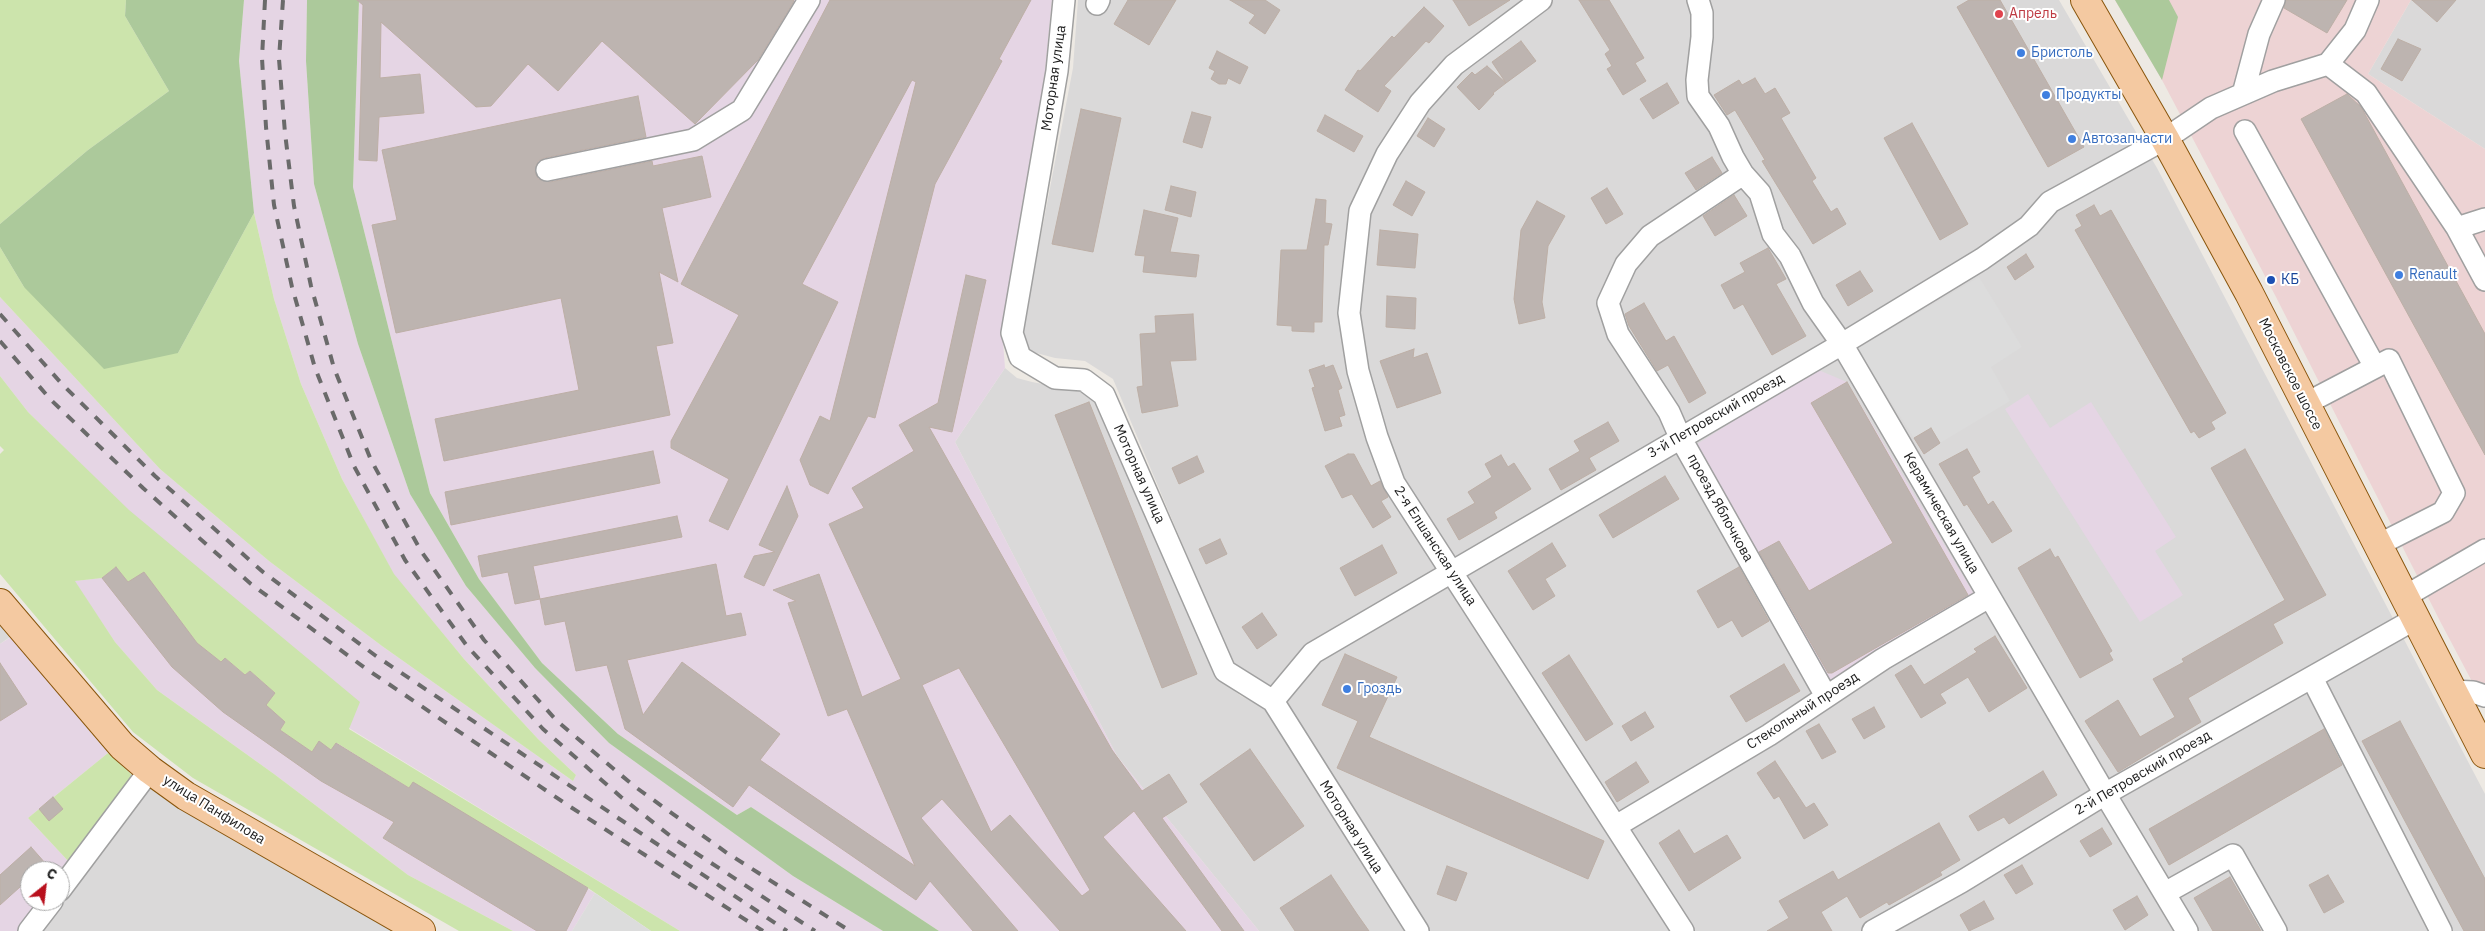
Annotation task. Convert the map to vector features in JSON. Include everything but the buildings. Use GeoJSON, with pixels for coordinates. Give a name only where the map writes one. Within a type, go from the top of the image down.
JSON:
{"type":"FeatureCollection","features":[{"type":"Feature","properties":{"kind":"main road","name":"Московское шоссе"},"geometry":{"type":"LineString","coordinates":[[2084,0],[2166,139],[2485,754]]}},
{"type":"Feature","properties":{"kind":"main road","name":"улица Панфилова"},"geometry":{"type":"LineString","coordinates":[[0,603],[122,746],[150,770],[186,796],[421,931]]}},
{"type":"Feature","properties":{"kind":"street"},"geometry":{"type":"LineString","coordinates":[[547,170],[693,140],[742,110],[810,0]]}},
{"type":"Feature","properties":{"kind":"street","name":"Моторная улица"},"geometry":{"type":"LineString","coordinates":[[1064,0],[1057,71],[1012,333],[1020,357],[1055,378],[1084,380],[1104,395],[1225,671],[1273,701],[1418,931]]}},
{"type":"Feature","properties":{"kind":"street","name":"2-я Елшанская улица"},"geometry":{"type":"LineString","coordinates":[[1541,0],[1454,65],[1420,103],[1387,154],[1360,211],[1349,313],[1358,371],[1377,437],[1394,483],[1684,931]]}},
{"type":"Feature","properties":{"kind":"street","name":"Керамическая улица"},"geometry":{"type":"LineString","coordinates":[[1698,0],[1702,13],[1702,37],[1697,80],[1698,96],[1719,126],[1743,174],[1760,193],[1773,234],[1790,256],[1813,303],[1842,344],[2187,931]]}},
{"type":"Feature","properties":{"kind":"street"},"geometry":{"type":"LineString","coordinates":[[2243,94],[2259,34],[2274,0]]}},
{"type":"Feature","properties":{"kind":"street"},"geometry":{"type":"LineString","coordinates":[[2368,0],[2354,30],[2328,64],[2366,93],[2457,228],[2485,280]]}},
{"type":"Feature","properties":{"kind":"street","name":"3-й Петровский проезд"},"geometry":{"type":"LineString","coordinates":[[1273,701],[1313,653],[1451,570],[1842,344],[1982,259],[2029,226],[2050,202],[2166,139],[2211,108],[2273,81],[2328,64]]}},
{"type":"Feature","properties":{"kind":"street"},"geometry":{"type":"LineString","coordinates":[[2245,131],[2375,367]]}},
{"type":"Feature","properties":{"kind":"street","name":"проезд Яблочкова"},"geometry":{"type":"LineString","coordinates":[[1743,174],[1650,236],[1626,264],[1608,303],[1618,334],[1670,412],[1680,437],[1826,696]]}},
{"type":"Feature","properties":{"kind":"street"},"geometry":{"type":"LineString","coordinates":[[2457,228],[2485,219]]}},
{"type":"Feature","properties":{"kind":"street"},"geometry":{"type":"LineString","coordinates":[[2305,404],[2389,360],[2454,494],[2443,512],[2378,545]]}},
{"type":"Feature","properties":{"kind":"street","name":"2-й Петровский проезд"},"geometry":{"type":"LineString","coordinates":[[1873,931],[1961,882],[2105,794],[2312,678],[2410,608],[2485,550]]}},
{"type":"Feature","properties":{"kind":"street","name":"Стекольный проезд"},"geometry":{"type":"LineString","coordinates":[[1616,826],[1769,735],[1883,659],[1989,597]]}},
{"type":"Feature","properties":{"kind":"street"},"geometry":{"type":"LineString","coordinates":[[2312,678],[2441,931]]}},
{"type":"Feature","properties":{"kind":"street"},"geometry":{"type":"LineString","coordinates":[[2452,691],[2474,692],[2485,696]]}},
{"type":"Feature","properties":{"kind":"street"},"geometry":{"type":"LineString","coordinates":[[70,877],[150,770]]}},
{"type":"Feature","properties":{"kind":"street"},"geometry":{"type":"LineString","coordinates":[[2165,893],[2233,855],[2276,931]]}},
{"type":"Feature","properties":{"kind":"street"},"geometry":{"type":"LineString","coordinates":[[29,931],[44,911]]}},
{"type":"Feature","properties":{"kind":"shaded area"},"geometry":{"type":"Polygon","coordinates":[[[244,0],[307,0],[306,61],[314,184],[358,344],[410,494],[466,586],[535,668],[609,743],[793,876],[883,931],[680,931],[349,728],[28,412],[0,376],[0,297],[160,469],[269,561],[382,646],[573,781],[576,775],[538,739],[464,659],[394,575],[342,479],[301,384],[274,299],[254,213],[239,61],[244,0]]]}},
{"type":"Feature","properties":{"kind":"shaded area"},"geometry":{"type":"Polygon","coordinates":[[[359,0],[1052,0],[1041,112],[1002,330],[1005,368],[955,442],[1117,756],[1259,931],[939,931],[751,807],[737,815],[618,734],[542,663],[479,579],[430,493],[353,187],[359,0]]]}},
{"type":"Feature","properties":{"kind":"shaded area"},"geometry":{"type":"Polygon","coordinates":[[[1078,0],[2059,0],[2157,168],[2485,794],[2485,931],[1430,931],[1281,697],[1255,676],[1234,667],[1113,379],[1085,361],[1055,358],[1029,351],[1023,329],[1073,68],[1078,0]]]}},
{"type":"Feature","properties":{"kind":"shaded area"},"geometry":{"type":"Polygon","coordinates":[[[2115,0],[2411,0],[2368,74],[2485,149],[2485,706],[2276,297],[2162,80],[2115,0]]]}},
{"type":"Feature","properties":{"kind":"shaded area"},"geometry":{"type":"Polygon","coordinates":[[[2411,0],[2485,0],[2485,149],[2368,74],[2411,0]]]}},
{"type":"Feature","properties":{"kind":"shaded area"},"geometry":{"type":"Polygon","coordinates":[[[1979,277],[2022,347],[1991,367],[2010,401],[1940,443],[1931,428],[1914,438],[1857,349],[1979,277]]]}},
{"type":"Feature","properties":{"kind":"shaded area"},"geometry":{"type":"Polygon","coordinates":[[[1005,368],[1017,378],[1085,392],[1095,401],[1220,680],[1241,696],[1265,708],[1406,931],[1259,931],[1117,756],[955,442],[1005,368]]]}},
{"type":"Feature","properties":{"kind":"shaded area"},"geometry":{"type":"Polygon","coordinates":[[[1816,369],[1847,382],[1975,596],[1831,686],[1694,446],[1816,369]]]}},
{"type":"Feature","properties":{"kind":"shaded area"},"geometry":{"type":"Polygon","coordinates":[[[2028,394],[2050,428],[2091,402],[2176,537],[2155,551],[2183,595],[2140,622],[2005,409],[2028,394]]]}},
{"type":"Feature","properties":{"kind":"shaded area"},"geometry":{"type":"Polygon","coordinates":[[[116,567],[144,572],[221,662],[225,658],[245,675],[250,671],[275,693],[285,722],[280,730],[319,741],[336,743],[409,788],[595,893],[572,931],[513,931],[408,875],[274,774],[157,690],[115,642],[74,581],[101,578],[116,567]]]}},
{"type":"Feature","properties":{"kind":"shaded area"},"geometry":{"type":"Polygon","coordinates":[[[0,625],[10,637],[0,644],[0,625]]]}},
{"type":"Feature","properties":{"kind":"shaded area"},"geometry":{"type":"Polygon","coordinates":[[[11,637],[108,753],[28,818],[68,861],[20,861],[20,911],[32,911],[17,931],[0,931],[0,644],[11,637]]]}},
{"type":"Feature","properties":{"kind":"shaded area"},"geometry":{"type":"Polygon","coordinates":[[[151,789],[181,805],[394,931],[41,931],[55,911],[70,911],[70,891],[140,793],[151,789]]]}},
{"type":"Feature","properties":{"kind":"shaded area"},"geometry":{"type":"Polygon","coordinates":[[[595,893],[651,931],[572,931],[595,893]]]}},
{"type":"Feature","properties":{"kind":"green space"},"geometry":{"type":"Polygon","coordinates":[[[0,0],[126,0],[125,16],[169,91],[88,150],[0,224],[0,0]]]}},
{"type":"Feature","properties":{"kind":"green space"},"geometry":{"type":"Polygon","coordinates":[[[126,0],[244,0],[239,61],[254,213],[178,353],[104,369],[24,287],[0,247],[0,224],[88,150],[169,91],[125,16],[126,0]]]}},
{"type":"Feature","properties":{"kind":"green space"},"geometry":{"type":"Polygon","coordinates":[[[307,0],[359,0],[353,187],[430,493],[479,579],[542,663],[618,734],[737,815],[751,807],[939,931],[883,931],[793,876],[609,743],[535,668],[466,586],[410,494],[358,344],[314,184],[306,61],[307,0]]]}},
{"type":"Feature","properties":{"kind":"green space"},"geometry":{"type":"Polygon","coordinates":[[[2115,0],[2169,0],[2178,17],[2162,80],[2115,0]]]}},
{"type":"Feature","properties":{"kind":"green space"},"geometry":{"type":"Polygon","coordinates":[[[254,213],[274,299],[301,384],[342,479],[394,574],[464,659],[538,739],[576,775],[573,781],[382,646],[269,561],[160,469],[0,297],[0,247],[24,287],[178,353],[254,213]]]}},
{"type":"Feature","properties":{"kind":"green space"},"geometry":{"type":"Polygon","coordinates":[[[0,376],[28,412],[129,510],[360,702],[349,729],[680,931],[651,931],[588,888],[409,788],[337,743],[331,750],[319,742],[312,752],[280,730],[285,722],[266,705],[275,693],[250,671],[245,675],[225,658],[221,662],[197,643],[144,572],[128,582],[116,567],[102,578],[75,581],[115,642],[157,690],[274,774],[408,875],[513,931],[459,931],[193,778],[133,732],[0,574],[0,454],[4,450],[0,446],[0,376]]]}},
{"type":"Feature","properties":{"kind":"green space"},"geometry":{"type":"Polygon","coordinates":[[[108,753],[131,774],[131,787],[70,863],[28,818],[108,753]]]}},
{"type":"Feature","properties":{"kind":"railway"},"geometry":{"type":"LineString","coordinates":[[265,0],[262,58],[266,127],[274,205],[292,287],[315,368],[354,466],[405,560],[467,646],[543,729],[621,797],[673,838],[815,931]]}},
{"type":"Feature","properties":{"kind":"railway"},"geometry":{"type":"LineString","coordinates":[[283,0],[279,59],[285,133],[294,206],[311,286],[334,368],[371,460],[421,551],[484,640],[557,721],[634,786],[727,853],[850,931]]}},
{"type":"Feature","properties":{"kind":"railway"},"geometry":{"type":"LineString","coordinates":[[0,314],[61,383],[155,476],[263,572],[376,656],[787,931]]}},
{"type":"Feature","properties":{"kind":"railway"},"geometry":{"type":"LineString","coordinates":[[0,341],[51,400],[143,488],[251,584],[365,668],[569,806],[763,931]]}},
{"type":"Feature","properties":{"kind":"place","name":"Апрель"},"geometry":{"type":"Point","coordinates":[1999,14]}},
{"type":"Feature","properties":{"kind":"place","name":"Бристоль"},"geometry":{"type":"Point","coordinates":[2021,53]}},
{"type":"Feature","properties":{"kind":"place","name":"Продукты"},"geometry":{"type":"Point","coordinates":[2046,95]}},
{"type":"Feature","properties":{"kind":"place","name":"Автозапчасти"},"geometry":{"type":"Point","coordinates":[2072,139]}},
{"type":"Feature","properties":{"kind":"place","name":"Renault"},"geometry":{"type":"Point","coordinates":[2399,275]}},
{"type":"Feature","properties":{"kind":"place","name":"КБ"},"geometry":{"type":"Point","coordinates":[2271,280]}},
{"type":"Feature","properties":{"kind":"place","name":"Гроздь"},"geometry":{"type":"Point","coordinates":[1347,689]}}]}
